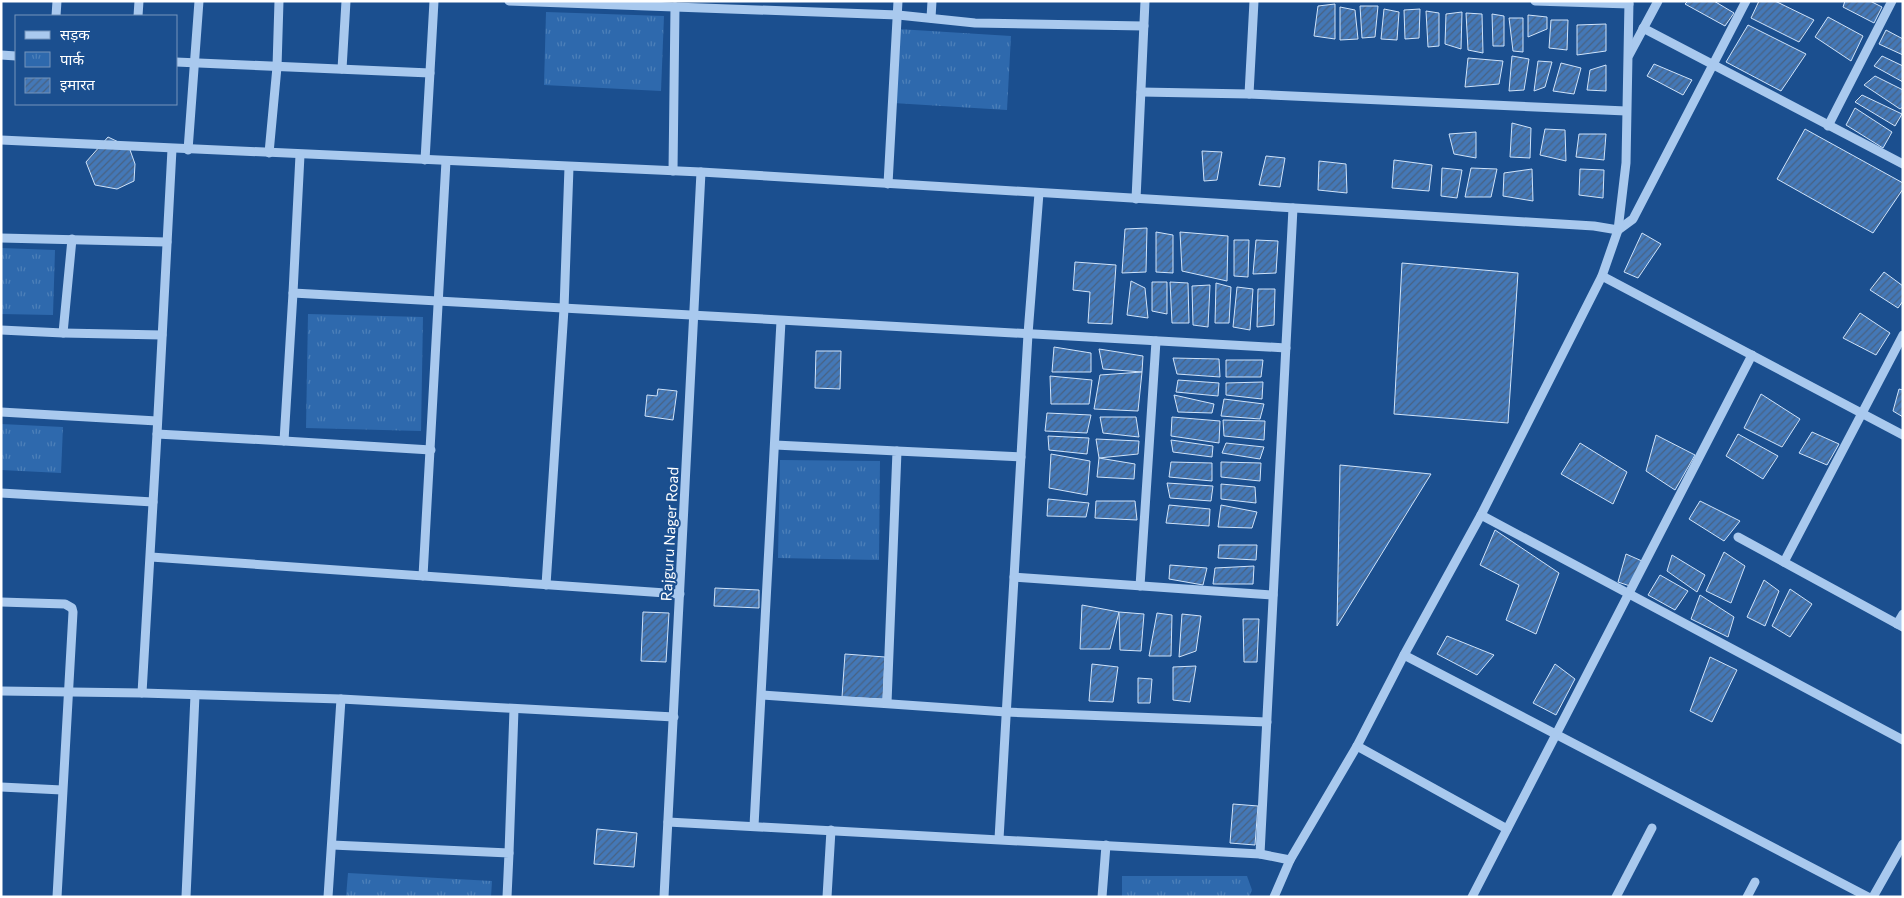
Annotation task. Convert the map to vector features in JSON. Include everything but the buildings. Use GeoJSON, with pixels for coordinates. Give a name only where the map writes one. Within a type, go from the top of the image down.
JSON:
{"type":"FeatureCollection","features":[{"type":"Feature","properties":{"kind":"street"},"geometry":{"type":"LineString","coordinates":[[56,15],[57,1]]}},
{"type":"Feature","properties":{"kind":"street"},"geometry":{"type":"LineString","coordinates":[[138,15],[139,1]]}},
{"type":"Feature","properties":{"kind":"street"},"geometry":{"type":"LineString","coordinates":[[188,150],[199,1]]}},
{"type":"Feature","properties":{"kind":"street"},"geometry":{"type":"LineString","coordinates":[[269,153],[278,67],[279,1]]}},
{"type":"Feature","properties":{"kind":"street"},"geometry":{"type":"LineString","coordinates":[[342,69],[346,1]]}},
{"type":"Feature","properties":{"kind":"street"},"geometry":{"type":"LineString","coordinates":[[425,160],[434,1]]}},
{"type":"Feature","properties":{"kind":"street"},"geometry":{"type":"LineString","coordinates":[[509,1],[898,15],[975,23],[1144,26]]}},
{"type":"Feature","properties":{"kind":"street"},"geometry":{"type":"LineString","coordinates":[[888,184],[898,1]]}},
{"type":"Feature","properties":{"kind":"street"},"geometry":{"type":"LineString","coordinates":[[931,18],[932,1]]}},
{"type":"Feature","properties":{"kind":"street"},"geometry":{"type":"LineString","coordinates":[[1136,199],[1145,1]]}},
{"type":"Feature","properties":{"kind":"street"},"geometry":{"type":"LineString","coordinates":[[1249,94],[1254,1]]}},
{"type":"Feature","properties":{"kind":"street"},"geometry":{"type":"LineString","coordinates":[[1278,896],[1290,860],[1357,746],[1404,655],[1481,515],[1602,276],[1618,230],[1626,163],[1629,3],[1535,1]]}},
{"type":"Feature","properties":{"kind":"street"},"geometry":{"type":"LineString","coordinates":[[1628,57],[1658,1]]}},
{"type":"Feature","properties":{"kind":"street"},"geometry":{"type":"LineString","coordinates":[[1,140],[701,172],[1594,226],[1618,230],[1633,219],[1746,1]]}},
{"type":"Feature","properties":{"kind":"street"},"geometry":{"type":"LineString","coordinates":[[1828,126],[1892,1]]}},
{"type":"Feature","properties":{"kind":"street"},"geometry":{"type":"LineString","coordinates":[[673,171],[675,7]]}},
{"type":"Feature","properties":{"kind":"street"},"geometry":{"type":"LineString","coordinates":[[1643,28],[1903,164]]}},
{"type":"Feature","properties":{"kind":"street"},"geometry":{"type":"LineString","coordinates":[[1,55],[15,56]]}},
{"type":"Feature","properties":{"kind":"street"},"geometry":{"type":"LineString","coordinates":[[178,62],[430,73]]}},
{"type":"Feature","properties":{"kind":"street"},"geometry":{"type":"LineString","coordinates":[[1141,92],[1249,94],[1626,111]]}},
{"type":"Feature","properties":{"kind":"street"},"geometry":{"type":"LineString","coordinates":[[142,693],[172,149]]}},
{"type":"Feature","properties":{"kind":"street"},"geometry":{"type":"LineString","coordinates":[[284,441],[300,155]]}},
{"type":"Feature","properties":{"kind":"street"},"geometry":{"type":"LineString","coordinates":[[423,576],[446,161]]}},
{"type":"Feature","properties":{"kind":"street"},"geometry":{"type":"LineString","coordinates":[[546,585],[564,309],[569,167]]}},
{"type":"Feature","properties":{"kind":"street","name":"Rajguru Nager Road"},"geometry":{"type":"LineString","coordinates":[[664,897],[701,172]]}},
{"type":"Feature","properties":{"kind":"street"},"geometry":{"type":"LineString","coordinates":[[999,839],[1028,334],[1039,193]]}},
{"type":"Feature","properties":{"kind":"street"},"geometry":{"type":"LineString","coordinates":[[1260,854],[1293,208]]}},
{"type":"Feature","properties":{"kind":"street"},"geometry":{"type":"LineString","coordinates":[[1,238],[167,242]]}},
{"type":"Feature","properties":{"kind":"street"},"geometry":{"type":"LineString","coordinates":[[63,333],[72,239]]}},
{"type":"Feature","properties":{"kind":"street"},"geometry":{"type":"LineString","coordinates":[[1602,276],[1903,435]]}},
{"type":"Feature","properties":{"kind":"street"},"geometry":{"type":"LineString","coordinates":[[293,293],[1286,348]]}},
{"type":"Feature","properties":{"kind":"street"},"geometry":{"type":"LineString","coordinates":[[754,826],[781,321]]}},
{"type":"Feature","properties":{"kind":"street"},"geometry":{"type":"LineString","coordinates":[[1,330],[162,335]]}},
{"type":"Feature","properties":{"kind":"street"},"geometry":{"type":"LineString","coordinates":[[1784,562],[1903,335]]}},
{"type":"Feature","properties":{"kind":"street"},"geometry":{"type":"LineString","coordinates":[[1140,586],[1156,341]]}},
{"type":"Feature","properties":{"kind":"street"},"geometry":{"type":"LineString","coordinates":[[1472,897],[1752,356]]}},
{"type":"Feature","properties":{"kind":"street"},"geometry":{"type":"LineString","coordinates":[[1,412],[157,421]]}},
{"type":"Feature","properties":{"kind":"street"},"geometry":{"type":"LineString","coordinates":[[157,434],[431,450]]}},
{"type":"Feature","properties":{"kind":"street"},"geometry":{"type":"LineString","coordinates":[[775,445],[1021,457]]}},
{"type":"Feature","properties":{"kind":"street"},"geometry":{"type":"LineString","coordinates":[[887,703],[897,451]]}},
{"type":"Feature","properties":{"kind":"street"},"geometry":{"type":"LineString","coordinates":[[1,493],[153,502]]}},
{"type":"Feature","properties":{"kind":"street"},"geometry":{"type":"LineString","coordinates":[[1481,515],[1903,740]]}},
{"type":"Feature","properties":{"kind":"street"},"geometry":{"type":"LineString","coordinates":[[1738,537],[1900,626],[1903,614]]}},
{"type":"Feature","properties":{"kind":"street"},"geometry":{"type":"LineString","coordinates":[[151,557],[680,594]]}},
{"type":"Feature","properties":{"kind":"street"},"geometry":{"type":"LineString","coordinates":[[1014,576],[1273,595]]}},
{"type":"Feature","properties":{"kind":"street"},"geometry":{"type":"LineString","coordinates":[[1,602],[65,604],[72,608],[73,612],[67,692],[57,897]]}},
{"type":"Feature","properties":{"kind":"street"},"geometry":{"type":"LineString","coordinates":[[1404,655],[1868,897]]}},
{"type":"Feature","properties":{"kind":"street"},"geometry":{"type":"LineString","coordinates":[[1,691],[341,699],[514,710],[674,716]]}},
{"type":"Feature","properties":{"kind":"street"},"geometry":{"type":"LineString","coordinates":[[762,694],[1006,712],[1267,722]]}},
{"type":"Feature","properties":{"kind":"street"},"geometry":{"type":"LineString","coordinates":[[186,897],[195,695]]}},
{"type":"Feature","properties":{"kind":"street"},"geometry":{"type":"LineString","coordinates":[[328,897],[341,699]]}},
{"type":"Feature","properties":{"kind":"street"},"geometry":{"type":"LineString","coordinates":[[507,897],[514,710]]}},
{"type":"Feature","properties":{"kind":"street"},"geometry":{"type":"LineString","coordinates":[[1357,746],[1507,829]]}},
{"type":"Feature","properties":{"kind":"street"},"geometry":{"type":"LineString","coordinates":[[1,787],[62,790]]}},
{"type":"Feature","properties":{"kind":"street"},"geometry":{"type":"LineString","coordinates":[[668,822],[1260,854],[1290,860]]}},
{"type":"Feature","properties":{"kind":"street"},"geometry":{"type":"LineString","coordinates":[[1616,897],[1652,828]]}},
{"type":"Feature","properties":{"kind":"street"},"geometry":{"type":"LineString","coordinates":[[827,897],[831,830]]}},
{"type":"Feature","properties":{"kind":"street"},"geometry":{"type":"LineString","coordinates":[[1873,897],[1903,844]]}},
{"type":"Feature","properties":{"kind":"street"},"geometry":{"type":"LineString","coordinates":[[332,845],[509,853]]}},
{"type":"Feature","properties":{"kind":"street"},"geometry":{"type":"LineString","coordinates":[[1102,897],[1106,845]]}},
{"type":"Feature","properties":{"kind":"street"},"geometry":{"type":"LineString","coordinates":[[1747,897],[1755,882]]}},
{"type":"Feature","properties":{"kind":"green space"},"geometry":{"type":"Polygon","coordinates":[[[546,12],[664,16],[661,91],[544,85],[546,12]]]}},
{"type":"Feature","properties":{"kind":"green space"},"geometry":{"type":"Polygon","coordinates":[[[898,29],[1011,36],[1007,110],[893,103],[898,29]]]}},
{"type":"Feature","properties":{"kind":"green space"},"geometry":{"type":"Polygon","coordinates":[[[1,248],[55,250],[53,315],[1,314],[1,248]]]}},
{"type":"Feature","properties":{"kind":"green space"},"geometry":{"type":"Polygon","coordinates":[[[308,314],[423,317],[421,431],[306,428],[308,314]]]}},
{"type":"Feature","properties":{"kind":"green space"},"geometry":{"type":"Polygon","coordinates":[[[1,424],[63,427],[61,473],[1,470],[1,424]]]}},
{"type":"Feature","properties":{"kind":"green space"},"geometry":{"type":"Polygon","coordinates":[[[780,460],[880,461],[879,560],[778,558],[780,460]]]}},
{"type":"Feature","properties":{"kind":"green space"},"geometry":{"type":"Polygon","coordinates":[[[348,873],[492,881],[491,897],[346,897],[348,873]]]}},
{"type":"Feature","properties":{"kind":"green space"},"geometry":{"type":"Polygon","coordinates":[[[1122,876],[1247,876],[1252,890],[1249,897],[1122,897],[1122,876]]]}}]}
